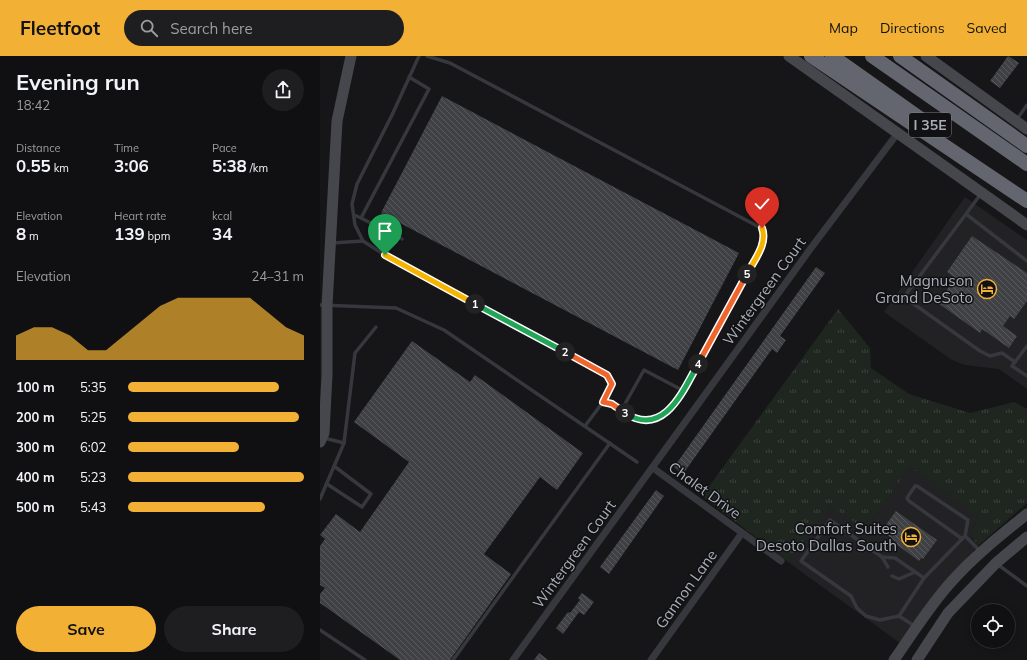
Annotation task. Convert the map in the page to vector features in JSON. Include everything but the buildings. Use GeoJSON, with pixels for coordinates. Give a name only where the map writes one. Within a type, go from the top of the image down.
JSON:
{"type":"FeatureCollection","features":[{"type":"Feature","properties":{"kind":"highway"},"geometry":{"type":"LineString","coordinates":[[811,56],[1027,201]]}},
{"type":"Feature","properties":{"kind":"highway","name":"I 35E"},"geometry":{"type":"LineString","coordinates":[[832,56],[1027,194]]}},
{"type":"Feature","properties":{"kind":"highway","name":"I 35E"},"geometry":{"type":"LineString","coordinates":[[872,56],[1027,164]]}},
{"type":"Feature","properties":{"kind":"highway"},"geometry":{"type":"LineString","coordinates":[[900,56],[1027,146]]}},
{"type":"Feature","properties":{"kind":"main road"},"geometry":{"type":"LineString","coordinates":[[321,440],[324,433],[327,375],[324,305],[331,243],[337,121],[350,56]]}},
{"type":"Feature","properties":{"kind":"main road"},"geometry":{"type":"LineString","coordinates":[[789,56],[1027,226]]}},
{"type":"Feature","properties":{"kind":"main road"},"geometry":{"type":"LineString","coordinates":[[926,56],[1027,129]]}},
{"type":"Feature","properties":{"kind":"main road"},"geometry":{"type":"LineString","coordinates":[[894,660],[952,581],[981,552],[1027,514]]}},
{"type":"Feature","properties":{"kind":"main road"},"geometry":{"type":"LineString","coordinates":[[917,660],[948,614],[996,563],[1027,537]]}},
{"type":"Feature","properties":{"kind":"main road"},"geometry":{"type":"LineString","coordinates":[[981,552],[996,563]]}},
{"type":"Feature","properties":{"kind":"street","name":"Wintergreen Court"},"geometry":{"type":"LineString","coordinates":[[514,660],[811,248],[897,134]]}},
{"type":"Feature","properties":{"kind":"street","name":"Chalet Drive"},"geometry":{"type":"LineString","coordinates":[[653,468],[781,561]]}},
{"type":"Feature","properties":{"kind":"street","name":"Gannon Lane"},"geometry":{"type":"LineString","coordinates":[[650,660],[742,532]]}},
{"type":"Feature","properties":{"kind":"lane"},"geometry":{"type":"LineString","coordinates":[[419,56],[356,184],[352,204],[355,225],[363,241],[392,259],[607,375],[612,384],[603,402],[585,426]]}},
{"type":"Feature","properties":{"kind":"lane"},"geometry":{"type":"LineString","coordinates":[[427,56],[450,63],[762,228],[765,235],[762,247],[684,391],[666,414],[648,420],[631,417],[612,404],[603,402]]}},
{"type":"Feature","properties":{"kind":"lane"},"geometry":{"type":"LineString","coordinates":[[361,218],[429,89],[409,77]]}},
{"type":"Feature","properties":{"kind":"lane"},"geometry":{"type":"LineString","coordinates":[[1016,121],[1027,105]]}},
{"type":"Feature","properties":{"kind":"lane"},"geometry":{"type":"LineString","coordinates":[[981,193],[904,297],[980,351],[990,356],[1002,352],[1027,376]]}},
{"type":"Feature","properties":{"kind":"lane"},"geometry":{"type":"LineString","coordinates":[[966,214],[1027,261]]}},
{"type":"Feature","properties":{"kind":"lane"},"geometry":{"type":"LineString","coordinates":[[354,215],[402,239]]}},
{"type":"Feature","properties":{"kind":"lane"},"geometry":{"type":"LineString","coordinates":[[331,243],[363,241]]}},
{"type":"Feature","properties":{"kind":"lane"},"geometry":{"type":"LineString","coordinates":[[324,305],[396,308],[444,330],[636,462]]}},
{"type":"Feature","properties":{"kind":"lane"},"geometry":{"type":"LineString","coordinates":[[320,499],[344,443],[355,353],[376,327]]}},
{"type":"Feature","properties":{"kind":"lane"},"geometry":{"type":"LineString","coordinates":[[1014,364],[1027,346]]}},
{"type":"Feature","properties":{"kind":"lane"},"geometry":{"type":"LineString","coordinates":[[621,411],[644,370],[684,391]]}},
{"type":"Feature","properties":{"kind":"lane"},"geometry":{"type":"LineString","coordinates":[[321,440],[344,443]]}},
{"type":"Feature","properties":{"kind":"lane"},"geometry":{"type":"LineString","coordinates":[[453,660],[610,443]]}},
{"type":"Feature","properties":{"kind":"lane"},"geometry":{"type":"LineString","coordinates":[[327,484],[362,507],[370,494],[334,466]]}},
{"type":"Feature","properties":{"kind":"lane"},"geometry":{"type":"LineString","coordinates":[[898,616],[924,578],[963,537],[968,520],[915,486],[908,494],[907,498],[909,501],[963,537],[981,552]]}},
{"type":"Feature","properties":{"kind":"lane"},"geometry":{"type":"LineString","coordinates":[[888,567],[882,557],[830,520],[801,561],[851,596],[857,608],[866,616],[880,620],[898,616],[917,627]]}},
{"type":"Feature","properties":{"kind":"lane"},"geometry":{"type":"LineString","coordinates":[[882,557],[895,558],[924,578]]}},
{"type":"Feature","properties":{"kind":"lane"},"geometry":{"type":"LineString","coordinates":[[996,563],[1026,583]]}},
{"type":"Feature","properties":{"kind":"lane"},"geometry":{"type":"LineString","coordinates":[[892,576],[899,579],[915,572]]}},
{"type":"Feature","properties":{"kind":"lane"},"geometry":{"type":"LineString","coordinates":[[320,630],[365,660]]}},
{"type":"Feature","properties":{"kind":"shaded area"},"geometry":{"type":"Polygon","coordinates":[[[965,197],[1027,240],[1027,389],[999,369],[965,365],[952,360],[884,312],[965,197]]]}},
{"type":"Feature","properties":{"kind":"shaded area"},"geometry":{"type":"Polygon","coordinates":[[[910,467],[980,516],[973,527],[972,538],[979,545],[965,560],[900,643],[788,562],[830,504],[865,530],[910,467]]]}},
{"type":"Feature","properties":{"kind":"green space"},"geometry":{"type":"Polygon","coordinates":[[[838,309],[870,348],[871,368],[909,394],[970,413],[1014,402],[1027,409],[1027,503],[979,545],[972,537],[972,531],[979,516],[910,467],[865,530],[830,505],[788,562],[702,496],[838,309]]]}},
{"type":"Feature","properties":{"kind":"place","name":"Magnuson Grand DeSoto"},"geometry":{"type":"Point","coordinates":[987,289]}},
{"type":"Feature","properties":{"kind":"place","name":"Comfort Suites Desoto Dallas South"},"geometry":{"type":"Point","coordinates":[911,537]}},
{"type":"Feature","properties":{"kind":"route"},"geometry":{"type":"LineString","coordinates":[[385,255],[607,375],[612,384],[603,402],[612,404],[631,417],[648,420],[666,414],[681,396],[762,247],[765,235],[762,228]]}}]}
